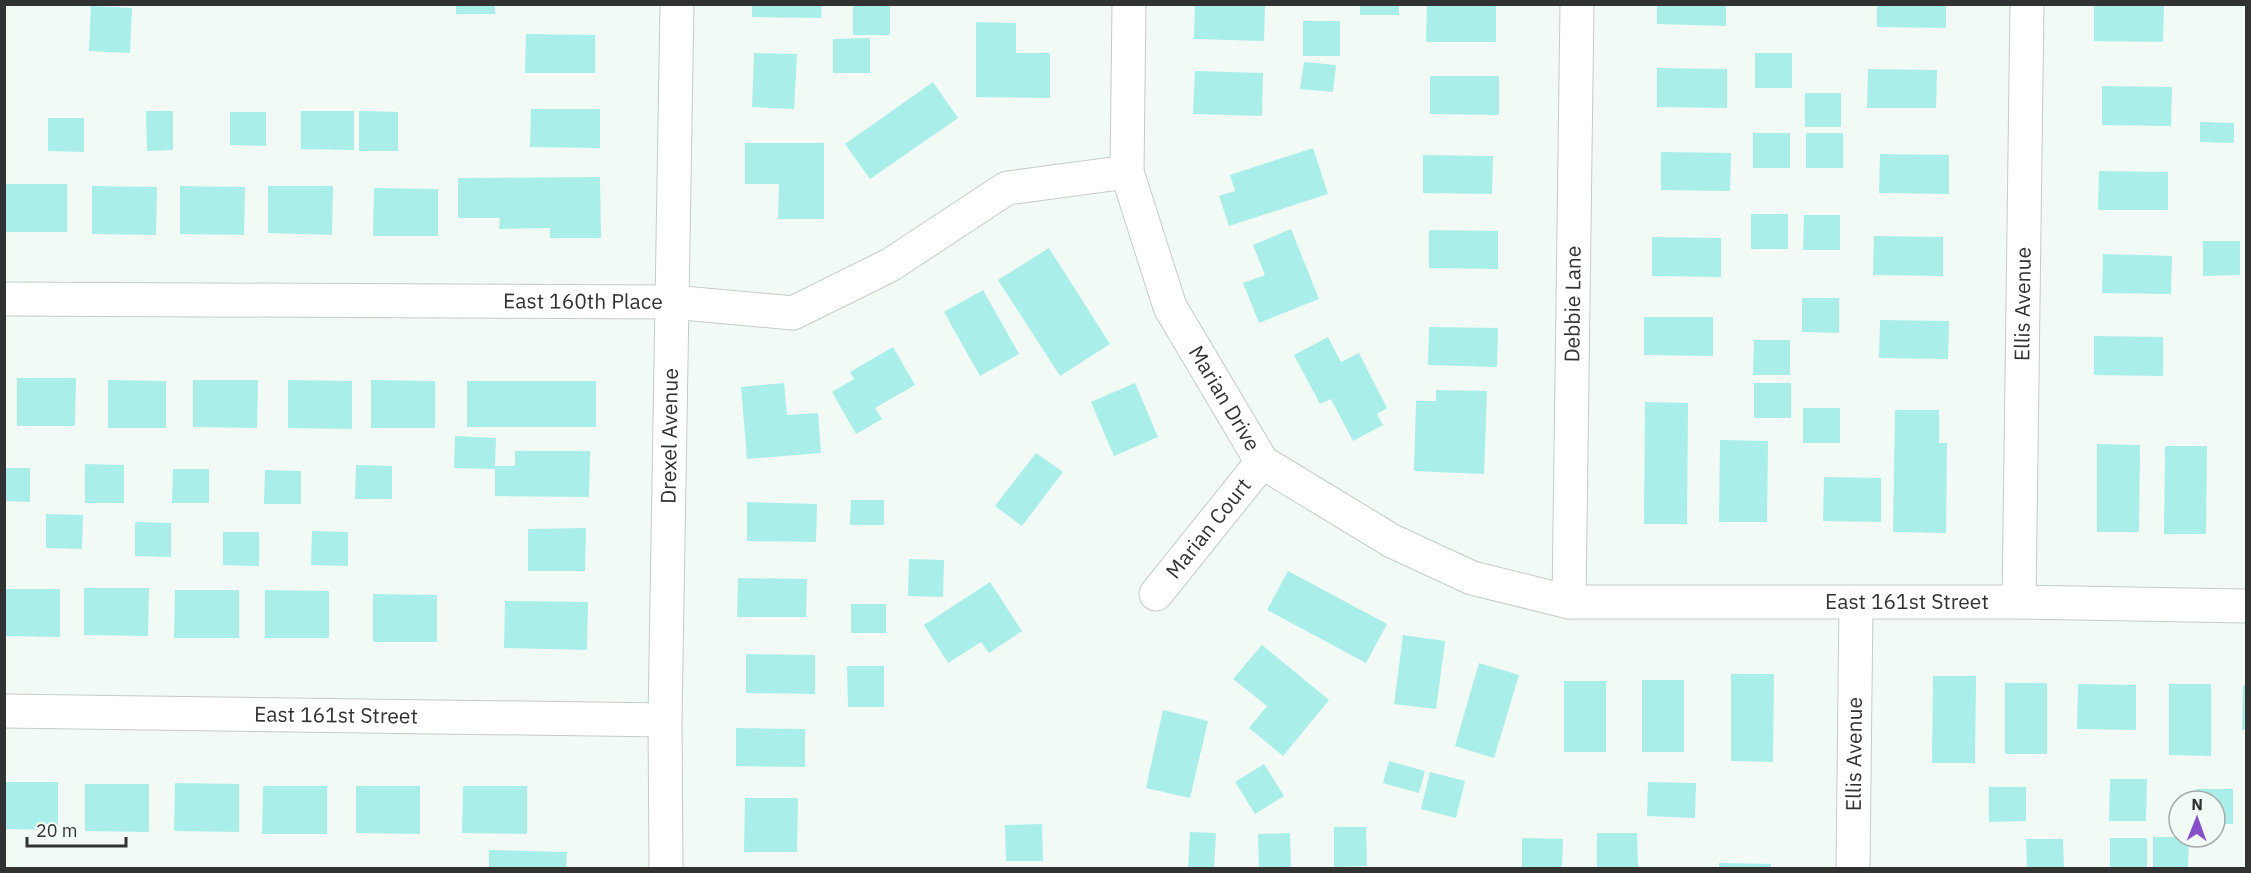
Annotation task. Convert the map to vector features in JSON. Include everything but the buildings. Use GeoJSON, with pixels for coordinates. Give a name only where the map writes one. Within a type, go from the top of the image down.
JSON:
{"type":"FeatureCollection","features":[{"type":"Feature","properties":{"kind":"street","name":"Drexel Avenue"},"geometry":{"type":"LineString","coordinates":[[666,868],[665,720],[677,4]]}},
{"type":"Feature","properties":{"kind":"street","name":"Marian Drive"},"geometry":{"type":"LineString","coordinates":[[1129,4],[1127,172],[1170,307],[1262,462],[1392,542],[1441,565],[1509,590],[1569,602]]}},
{"type":"Feature","properties":{"kind":"street","name":"Debbie Lane"},"geometry":{"type":"LineString","coordinates":[[1569,602],[1577,4]]}},
{"type":"Feature","properties":{"kind":"street","name":"Ellis Avenue"},"geometry":{"type":"LineString","coordinates":[[2019,602],[2027,4]]}},
{"type":"Feature","properties":{"kind":"street","name":"East 160th Place"},"geometry":{"type":"LineString","coordinates":[[4,299],[672,302],[793,313],[890,265],[1007,188],[1127,172]]}},
{"type":"Feature","properties":{"kind":"street","name":"Marian Court"},"geometry":{"type":"LineString","coordinates":[[1156,594],[1262,462]]}},
{"type":"Feature","properties":{"kind":"street","name":"East 161st Street"},"geometry":{"type":"LineString","coordinates":[[1569,602],[2019,602],[2247,606]]}},
{"type":"Feature","properties":{"kind":"street","name":"Ellis Avenue"},"geometry":{"type":"LineString","coordinates":[[1853,868],[1856,603]]}},
{"type":"Feature","properties":{"kind":"street","name":"East 161st Street"},"geometry":{"type":"LineString","coordinates":[[4,711],[665,720]]}}]}
